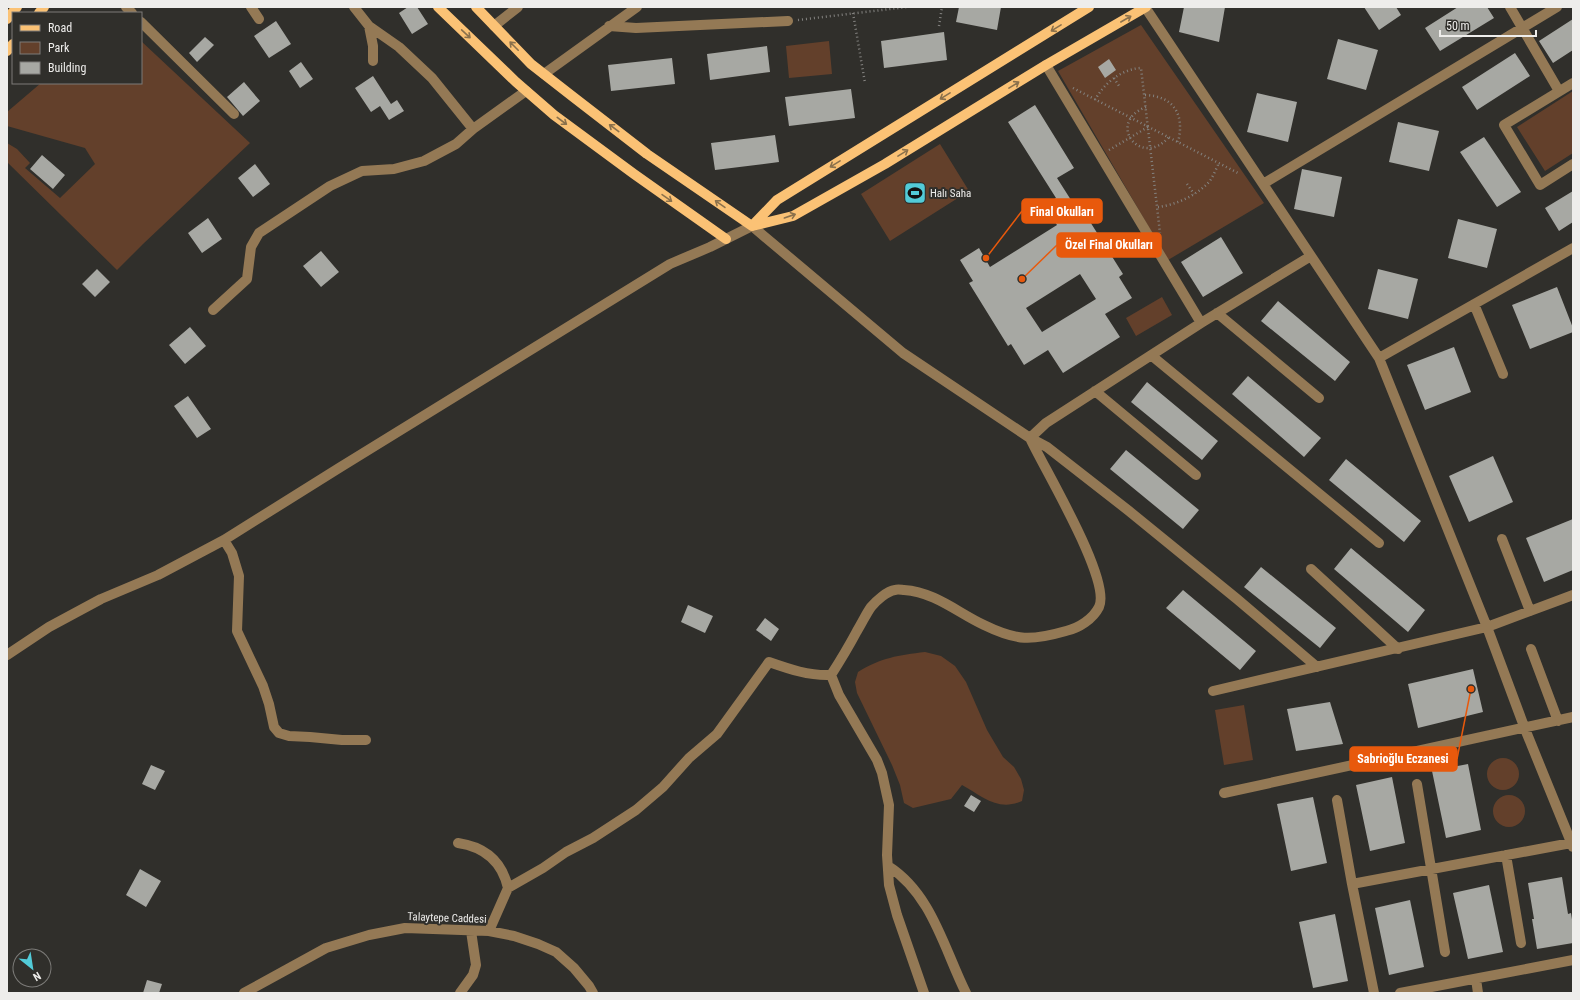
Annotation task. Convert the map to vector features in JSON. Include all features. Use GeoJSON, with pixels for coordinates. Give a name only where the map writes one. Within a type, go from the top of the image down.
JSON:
{"type":"FeatureCollection","features":[{"type":"Feature","properties":{"kind":"main road"},"geometry":{"type":"LineString","coordinates":[[438,7],[526,91],[554,115],[628,170],[726,239]]}},
{"type":"Feature","properties":{"kind":"main road"},"geometry":{"type":"LineString","coordinates":[[476,7],[531,64],[647,154],[752,226],[793,216],[885,164],[1046,65],[1145,7]]}},
{"type":"Feature","properties":{"kind":"main road"},"geometry":{"type":"LineString","coordinates":[[752,226],[777,200],[1089,7]]}},
{"type":"Feature","properties":{"kind":"street"},"geometry":{"type":"LineString","coordinates":[[250,7],[259,19]]}},
{"type":"Feature","properties":{"kind":"street"},"geometry":{"type":"LineString","coordinates":[[354,7],[369,26],[399,47],[432,78],[473,129]]}},
{"type":"Feature","properties":{"kind":"street"},"geometry":{"type":"LineString","coordinates":[[494,26],[516,7]]}},
{"type":"Feature","properties":{"kind":"street"},"geometry":{"type":"LineString","coordinates":[[544,74],[637,7]]}},
{"type":"Feature","properties":{"kind":"street"},"geometry":{"type":"LineString","coordinates":[[1145,7],[1379,358],[1487,627],[1525,729],[1572,845],[1506,855],[1352,884]]}},
{"type":"Feature","properties":{"kind":"street"},"geometry":{"type":"LineString","coordinates":[[1510,7],[1559,91]]}},
{"type":"Feature","properties":{"kind":"street"},"geometry":{"type":"LineString","coordinates":[[1263,184],[1557,7]]}},
{"type":"Feature","properties":{"kind":"street"},"geometry":{"type":"LineString","coordinates":[[609,26],[636,28],[788,21]]}},
{"type":"Feature","properties":{"kind":"street"},"geometry":{"type":"LineString","coordinates":[[142,23],[234,114]]}},
{"type":"Feature","properties":{"kind":"street"},"geometry":{"type":"LineString","coordinates":[[369,26],[373,46],[373,61]]}},
{"type":"Feature","properties":{"kind":"street"},"geometry":{"type":"LineString","coordinates":[[1046,65],[1201,323]]}},
{"type":"Feature","properties":{"kind":"street"},"geometry":{"type":"LineString","coordinates":[[1573,83],[1504,126],[1540,185],[1573,164]]}},
{"type":"Feature","properties":{"kind":"street"},"geometry":{"type":"LineString","coordinates":[[213,310],[248,279],[251,247],[259,232],[330,186],[362,171],[394,169],[424,161],[456,144],[473,129],[526,91]]}},
{"type":"Feature","properties":{"kind":"street"},"geometry":{"type":"LineString","coordinates":[[7,656],[55,623],[101,599],[158,575],[224,540],[670,264],[752,226],[903,353],[1030,438],[1047,447],[1129,511],[1237,599],[1317,667]]}},
{"type":"Feature","properties":{"kind":"street"},"geometry":{"type":"LineString","coordinates":[[1379,358],[1573,248]]}},
{"type":"Feature","properties":{"kind":"street"},"geometry":{"type":"LineString","coordinates":[[1030,438],[1046,422],[1152,356],[1201,323],[1311,256]]}},
{"type":"Feature","properties":{"kind":"street"},"geometry":{"type":"LineString","coordinates":[[1474,304],[1503,374]]}},
{"type":"Feature","properties":{"kind":"street"},"geometry":{"type":"LineString","coordinates":[[1217,313],[1320,398]]}},
{"type":"Feature","properties":{"kind":"street"},"geometry":{"type":"LineString","coordinates":[[1152,356],[1379,543]]}},
{"type":"Feature","properties":{"kind":"street"},"geometry":{"type":"LineString","coordinates":[[1095,392],[1196,475]]}},
{"type":"Feature","properties":{"kind":"street"},"geometry":{"type":"LineString","coordinates":[[831,675],[871,607],[883,596],[895,590],[911,590],[930,596],[954,607],[983,625],[1012,637],[1031,638],[1052,635],[1075,629],[1090,618],[1099,606],[1100,590],[1092,563],[1056,486],[1040,459],[1030,438]]}},
{"type":"Feature","properties":{"kind":"street"},"geometry":{"type":"LineString","coordinates":[[1502,539],[1530,611]]}},
{"type":"Feature","properties":{"kind":"street"},"geometry":{"type":"LineString","coordinates":[[224,540],[232,553],[239,576],[237,631],[270,704],[274,727],[279,732],[289,736],[310,736],[342,740],[366,740]]}},
{"type":"Feature","properties":{"kind":"street"},"geometry":{"type":"LineString","coordinates":[[1311,569],[1398,649]]}},
{"type":"Feature","properties":{"kind":"street"},"geometry":{"type":"LineString","coordinates":[[1213,691],[1487,627],[1573,595]]}},
{"type":"Feature","properties":{"kind":"street"},"geometry":{"type":"LineString","coordinates":[[1531,649],[1558,721]]}},
{"type":"Feature","properties":{"kind":"street"},"geometry":{"type":"LineString","coordinates":[[508,888],[543,868],[566,852],[594,838],[636,810],[663,787],[689,758],[717,734],[769,662],[793,671],[809,674],[831,675]]}},
{"type":"Feature","properties":{"kind":"street"},"geometry":{"type":"LineString","coordinates":[[831,675],[839,695],[882,773],[889,805],[889,885],[896,915],[924,993]]}},
{"type":"Feature","properties":{"kind":"street"},"geometry":{"type":"LineString","coordinates":[[1224,793],[1525,729],[1573,717]]}},
{"type":"Feature","properties":{"kind":"street"},"geometry":{"type":"LineString","coordinates":[[1417,784],[1444,952]]}},
{"type":"Feature","properties":{"kind":"street"},"geometry":{"type":"LineString","coordinates":[[1337,800],[1374,993]]}},
{"type":"Feature","properties":{"kind":"street"},"geometry":{"type":"LineString","coordinates":[[458,843],[484,850],[506,877],[508,888],[489,931]]}},
{"type":"Feature","properties":{"kind":"street"},"geometry":{"type":"LineString","coordinates":[[1506,855],[1521,943]]}},
{"type":"Feature","properties":{"kind":"street"},"geometry":{"type":"LineString","coordinates":[[888,866],[900,873],[915,890],[929,911],[966,993]]}},
{"type":"Feature","properties":{"kind":"street","name":"Talaytepe Caddesi"},"geometry":{"type":"LineString","coordinates":[[244,993],[326,948],[369,935],[405,928],[489,931],[514,936],[556,952],[574,968],[593,993]]}},
{"type":"Feature","properties":{"kind":"street"},"geometry":{"type":"LineString","coordinates":[[460,993],[473,975],[476,965],[471,930]]}},
{"type":"Feature","properties":{"kind":"street"},"geometry":{"type":"LineString","coordinates":[[1400,993],[1573,960]]}},
{"type":"Feature","properties":{"kind":"street"},"geometry":{"type":"LineString","coordinates":[[1476,978],[1478,993]]}},
{"type":"Feature","properties":{"kind":"path"},"geometry":{"type":"LineString","coordinates":[[788,21],[907,7]]}},
{"type":"Feature","properties":{"kind":"path"},"geometry":{"type":"LineString","coordinates":[[939,26],[942,7]]}},
{"type":"Feature","properties":{"kind":"path"},"geometry":{"type":"LineString","coordinates":[[853,13],[865,83]]}},
{"type":"Feature","properties":{"kind":"path"},"geometry":{"type":"LineString","coordinates":[[1095,100],[1099,92],[1114,78],[1128,71],[1141,68],[1158,207],[1160,237]]}},
{"type":"Feature","properties":{"kind":"path"},"geometry":{"type":"LineString","coordinates":[[1054,78],[1238,173]]}},
{"type":"Feature","properties":{"kind":"path"},"geometry":{"type":"LineString","coordinates":[[1114,78],[1119,86]]}},
{"type":"Feature","properties":{"kind":"path"},"geometry":{"type":"LineString","coordinates":[[1145,95],[1158,97],[1170,103],[1175,109],[1180,125],[1178,142]]}},
{"type":"Feature","properties":{"kind":"path"},"geometry":{"type":"LineString","coordinates":[[1146,107],[1139,110],[1130,118],[1127,127],[1133,143],[1144,148],[1151,148],[1158,146],[1169,137]]}},
{"type":"Feature","properties":{"kind":"path"},"geometry":{"type":"LineString","coordinates":[[1101,156],[1149,127]]}},
{"type":"Feature","properties":{"kind":"path"},"geometry":{"type":"LineString","coordinates":[[1158,207],[1168,206],[1194,194],[1209,182],[1219,163]]}},
{"type":"Feature","properties":{"kind":"path"},"geometry":{"type":"LineString","coordinates":[[1187,184],[1194,194]]}},
{"type":"Feature","properties":{"kind":"green space"},"geometry":{"type":"Polygon","coordinates":[[[1141,25],[1264,203],[1168,260],[1058,71],[1141,25]]]}},
{"type":"Feature","properties":{"kind":"green space"},"geometry":{"type":"Polygon","coordinates":[[[829,41],[832,74],[789,78],[786,46],[829,41]]]}},
{"type":"Feature","properties":{"kind":"green space"},"geometry":{"type":"Polygon","coordinates":[[[142,42],[250,143],[117,270],[7,162],[7,143],[17,149],[30,163],[25,168],[60,198],[95,164],[85,148],[7,126],[7,112],[40,84],[142,84],[142,42]]]}},
{"type":"Feature","properties":{"kind":"green space"},"geometry":{"type":"Polygon","coordinates":[[[1573,91],[1573,153],[1545,171],[1517,127],[1573,91]]]}},
{"type":"Feature","properties":{"kind":"green space","name":"Halı Saha"},"geometry":{"type":"Polygon","coordinates":[[[940,144],[969,191],[890,241],[861,194],[940,144]]]}},
{"type":"Feature","properties":{"kind":"green space"},"geometry":{"type":"Polygon","coordinates":[[[1162,297],[1172,315],[1136,336],[1126,318],[1162,297]]]}},
{"type":"Feature","properties":{"kind":"green space"},"geometry":{"type":"Polygon","coordinates":[[[925,652],[941,656],[955,666],[966,682],[987,730],[1003,757],[1014,767],[1021,779],[1024,790],[1022,801],[1005,805],[998,804],[983,798],[962,785],[951,799],[913,808],[904,803],[900,785],[892,765],[857,693],[855,682],[858,672],[874,663],[898,656],[925,652]]]}},
{"type":"Feature","properties":{"kind":"green space"},"geometry":{"type":"Polygon","coordinates":[[[1244,705],[1253,760],[1224,765],[1215,710],[1244,705]]]}},
{"type":"Feature","properties":{"kind":"green space"},"geometry":{"type":"Polygon","coordinates":[[[1500,758],[1506,758],[1516,765],[1519,774],[1518,780],[1512,787],[1506,790],[1500,790],[1490,783],[1487,777],[1487,771],[1494,761],[1500,758]]]}},
{"type":"Feature","properties":{"kind":"green space"},"geometry":{"type":"Polygon","coordinates":[[[1506,795],[1512,795],[1522,802],[1525,811],[1524,817],[1518,824],[1512,827],[1506,827],[1496,820],[1493,814],[1493,808],[1500,798],[1506,795]]]}},
{"type":"Feature","properties":{"kind":"building"},"geometry":{"type":"Polygon","coordinates":[[[408,7],[417,7],[428,24],[412,34],[399,13],[408,7]]]}},
{"type":"Feature","properties":{"kind":"building"},"geometry":{"type":"Polygon","coordinates":[[[959,7],[1001,7],[997,30],[956,22],[959,7]]]}},
{"type":"Feature","properties":{"kind":"building"},"geometry":{"type":"Polygon","coordinates":[[[1184,7],[1225,7],[1219,42],[1179,32],[1184,7]]]}},
{"type":"Feature","properties":{"kind":"building"},"geometry":{"type":"Polygon","coordinates":[[[1364,7],[1396,7],[1401,15],[1379,30],[1364,7]]]}},
{"type":"Feature","properties":{"kind":"building"},"geometry":{"type":"Polygon","coordinates":[[[1458,7],[1487,7],[1494,18],[1440,51],[1425,28],[1458,7]]]}},
{"type":"Feature","properties":{"kind":"building"},"geometry":{"type":"Polygon","coordinates":[[[1573,19],[1573,50],[1553,63],[1539,41],[1573,19]]]}},
{"type":"Feature","properties":{"kind":"building"},"geometry":{"type":"Polygon","coordinates":[[[276,21],[291,44],[269,58],[254,36],[276,21]]]}},
{"type":"Feature","properties":{"kind":"building"},"geometry":{"type":"Polygon","coordinates":[[[944,32],[947,60],[884,68],[881,41],[944,32]]]}},
{"type":"Feature","properties":{"kind":"building"},"geometry":{"type":"Polygon","coordinates":[[[205,37],[214,45],[197,62],[189,53],[205,37]]]}},
{"type":"Feature","properties":{"kind":"building"},"geometry":{"type":"Polygon","coordinates":[[[1338,39],[1378,50],[1366,90],[1327,79],[1338,39]]]}},
{"type":"Feature","properties":{"kind":"building"},"geometry":{"type":"Polygon","coordinates":[[[767,46],[770,72],[710,80],[707,54],[767,46]]]}},
{"type":"Feature","properties":{"kind":"building"},"geometry":{"type":"Polygon","coordinates":[[[1515,53],[1530,76],[1477,110],[1462,87],[1515,53]]]}},
{"type":"Feature","properties":{"kind":"building"},"geometry":{"type":"Polygon","coordinates":[[[672,58],[675,84],[611,91],[608,65],[672,58]]]}},
{"type":"Feature","properties":{"kind":"building"},"geometry":{"type":"Polygon","coordinates":[[[1109,59],[1116,70],[1105,78],[1098,67],[1109,59]]]}},
{"type":"Feature","properties":{"kind":"building"},"geometry":{"type":"Polygon","coordinates":[[[301,62],[313,79],[300,88],[289,71],[301,62]]]}},
{"type":"Feature","properties":{"kind":"building"},"geometry":{"type":"Polygon","coordinates":[[[373,76],[391,104],[397,100],[404,111],[389,120],[380,106],[371,112],[355,88],[373,76]]]}},
{"type":"Feature","properties":{"kind":"building"},"geometry":{"type":"Polygon","coordinates":[[[244,82],[260,101],[243,116],[227,97],[244,82]]]}},
{"type":"Feature","properties":{"kind":"building"},"geometry":{"type":"Polygon","coordinates":[[[851,89],[855,118],[789,126],[785,97],[851,89]]]}},
{"type":"Feature","properties":{"kind":"building"},"geometry":{"type":"Polygon","coordinates":[[[1257,93],[1297,102],[1288,142],[1247,132],[1257,93]]]}},
{"type":"Feature","properties":{"kind":"building"},"geometry":{"type":"Polygon","coordinates":[[[1035,105],[1074,168],[1057,178],[1078,211],[1082,209],[1123,274],[1119,277],[1132,298],[1105,314],[1120,337],[1063,373],[1048,350],[1024,365],[1011,344],[1008,346],[969,283],[973,281],[960,260],[979,248],[990,267],[1057,225],[1044,205],[1056,198],[1008,122],[1035,105]],[[1080,274],[1026,308],[1042,332],[1096,299],[1080,274]]]}},
{"type":"Feature","properties":{"kind":"building"},"geometry":{"type":"Polygon","coordinates":[[[1398,122],[1439,131],[1429,171],[1389,162],[1398,122]]]}},
{"type":"Feature","properties":{"kind":"building"},"geometry":{"type":"Polygon","coordinates":[[[775,135],[779,162],[715,170],[711,143],[775,135]]]}},
{"type":"Feature","properties":{"kind":"building"},"geometry":{"type":"Polygon","coordinates":[[[1484,137],[1521,192],[1497,207],[1460,152],[1484,137]]]}},
{"type":"Feature","properties":{"kind":"building"},"geometry":{"type":"Polygon","coordinates":[[[42,155],[65,175],[53,189],[30,169],[42,155]]]}},
{"type":"Feature","properties":{"kind":"building"},"geometry":{"type":"Polygon","coordinates":[[[255,164],[270,184],[253,197],[238,178],[255,164]]]}},
{"type":"Feature","properties":{"kind":"building"},"geometry":{"type":"Polygon","coordinates":[[[1302,169],[1342,177],[1334,217],[1294,209],[1302,169]]]}},
{"type":"Feature","properties":{"kind":"building"},"geometry":{"type":"Polygon","coordinates":[[[1573,191],[1573,222],[1559,231],[1545,208],[1573,191]]]}},
{"type":"Feature","properties":{"kind":"building"},"geometry":{"type":"Polygon","coordinates":[[[208,218],[222,239],[202,253],[188,233],[208,218]]]}},
{"type":"Feature","properties":{"kind":"building"},"geometry":{"type":"Polygon","coordinates":[[[1458,219],[1497,229],[1487,268],[1448,258],[1458,219]]]}},
{"type":"Feature","properties":{"kind":"building"},"geometry":{"type":"Polygon","coordinates":[[[1221,237],[1243,273],[1203,297],[1181,262],[1221,237]]]}},
{"type":"Feature","properties":{"kind":"building"},"geometry":{"type":"Polygon","coordinates":[[[321,251],[339,272],[321,287],[303,266],[321,251]]]}},
{"type":"Feature","properties":{"kind":"building"},"geometry":{"type":"Polygon","coordinates":[[[97,269],[110,282],[95,297],[82,284],[97,269]]]}},
{"type":"Feature","properties":{"kind":"building"},"geometry":{"type":"Polygon","coordinates":[[[1378,269],[1418,279],[1408,319],[1368,309],[1378,269]]]}},
{"type":"Feature","properties":{"kind":"building"},"geometry":{"type":"Polygon","coordinates":[[[1557,287],[1573,328],[1573,332],[1530,349],[1512,305],[1557,287]]]}},
{"type":"Feature","properties":{"kind":"building"},"geometry":{"type":"Polygon","coordinates":[[[1278,301],[1350,362],[1335,381],[1261,321],[1278,301]]]}},
{"type":"Feature","properties":{"kind":"building"},"geometry":{"type":"Polygon","coordinates":[[[190,327],[206,346],[185,364],[169,345],[190,327]]]}},
{"type":"Feature","properties":{"kind":"building"},"geometry":{"type":"Polygon","coordinates":[[[1454,347],[1471,392],[1425,410],[1407,365],[1454,347]]]}},
{"type":"Feature","properties":{"kind":"building"},"geometry":{"type":"Polygon","coordinates":[[[1248,376],[1321,438],[1304,457],[1232,394],[1248,376]]]}},
{"type":"Feature","properties":{"kind":"building"},"geometry":{"type":"Polygon","coordinates":[[[1147,382],[1218,441],[1202,460],[1131,402],[1147,382]]]}},
{"type":"Feature","properties":{"kind":"building"},"geometry":{"type":"Polygon","coordinates":[[[188,396],[211,429],[197,438],[174,406],[188,396]]]}},
{"type":"Feature","properties":{"kind":"building"},"geometry":{"type":"Polygon","coordinates":[[[1126,450],[1199,510],[1183,529],[1110,469],[1126,450]]]}},
{"type":"Feature","properties":{"kind":"building"},"geometry":{"type":"Polygon","coordinates":[[[1493,456],[1513,502],[1469,522],[1449,476],[1493,456]]]}},
{"type":"Feature","properties":{"kind":"building"},"geometry":{"type":"Polygon","coordinates":[[[1346,459],[1421,521],[1404,542],[1329,480],[1346,459]]]}},
{"type":"Feature","properties":{"kind":"building"},"geometry":{"type":"Polygon","coordinates":[[[1573,519],[1573,570],[1544,582],[1526,538],[1573,519]]]}},
{"type":"Feature","properties":{"kind":"building"},"geometry":{"type":"Polygon","coordinates":[[[1351,548],[1425,610],[1408,632],[1334,569],[1351,548]]]}},
{"type":"Feature","properties":{"kind":"building"},"geometry":{"type":"Polygon","coordinates":[[[1261,567],[1336,628],[1320,648],[1244,587],[1261,567]]]}},
{"type":"Feature","properties":{"kind":"building"},"geometry":{"type":"Polygon","coordinates":[[[1183,590],[1256,651],[1240,670],[1166,608],[1183,590]]]}},
{"type":"Feature","properties":{"kind":"building"},"geometry":{"type":"Polygon","coordinates":[[[688,605],[713,616],[705,633],[681,622],[688,605]]]}},
{"type":"Feature","properties":{"kind":"building"},"geometry":{"type":"Polygon","coordinates":[[[765,618],[779,629],[771,641],[756,630],[765,618]]]}},
{"type":"Feature","properties":{"kind":"building"},"geometry":{"type":"Polygon","coordinates":[[[1473,669],[1483,712],[1418,728],[1408,684],[1473,669]]]}},
{"type":"Feature","properties":{"kind":"building"},"geometry":{"type":"Polygon","coordinates":[[[1330,702],[1343,744],[1296,751],[1287,709],[1330,702]]]}},
{"type":"Feature","properties":{"kind":"building"},"geometry":{"type":"Polygon","coordinates":[[[1468,764],[1481,830],[1446,838],[1432,771],[1468,764]]]}},
{"type":"Feature","properties":{"kind":"building"},"geometry":{"type":"Polygon","coordinates":[[[151,765],[165,771],[155,790],[142,784],[151,765]]]}},
{"type":"Feature","properties":{"kind":"building"},"geometry":{"type":"Polygon","coordinates":[[[1392,777],[1405,843],[1370,851],[1356,785],[1392,777]]]}},
{"type":"Feature","properties":{"kind":"building"},"geometry":{"type":"Polygon","coordinates":[[[971,795],[981,801],[974,812],[964,806],[971,795]]]}},
{"type":"Feature","properties":{"kind":"building"},"geometry":{"type":"Polygon","coordinates":[[[1313,797],[1327,863],[1291,871],[1277,804],[1313,797]]]}},
{"type":"Feature","properties":{"kind":"building"},"geometry":{"type":"Polygon","coordinates":[[[140,869],[161,881],[146,907],[126,895],[140,869]]]}},
{"type":"Feature","properties":{"kind":"building"},"geometry":{"type":"Polygon","coordinates":[[[1562,877],[1568,914],[1571,913],[1573,943],[1537,949],[1528,883],[1562,877]]]}},
{"type":"Feature","properties":{"kind":"building"},"geometry":{"type":"Polygon","coordinates":[[[1489,885],[1503,952],[1468,959],[1453,893],[1489,885]]]}},
{"type":"Feature","properties":{"kind":"building"},"geometry":{"type":"Polygon","coordinates":[[[1410,900],[1424,967],[1389,975],[1375,908],[1410,900]]]}},
{"type":"Feature","properties":{"kind":"building"},"geometry":{"type":"Polygon","coordinates":[[[1335,914],[1348,981],[1313,988],[1299,922],[1335,914]]]}},
{"type":"Feature","properties":{"kind":"building"},"geometry":{"type":"Polygon","coordinates":[[[147,980],[162,984],[159,993],[143,993],[147,980]]]}},
{"type":"Feature","properties":{"kind":"place","name":"Halı Saha"},"geometry":{"type":"Point","coordinates":[915,193]}},
{"type":"Feature","properties":{"kind":"place","name":"Final Okulları"},"geometry":{"type":"Point","coordinates":[986,258]}},
{"type":"Feature","properties":{"kind":"place","name":"Özel Final Okulları"},"geometry":{"type":"Point","coordinates":[1022,279]}},
{"type":"Feature","properties":{"kind":"place","name":"Sabrioğlu Eczanesi"},"geometry":{"type":"Point","coordinates":[1471,689]}}]}
